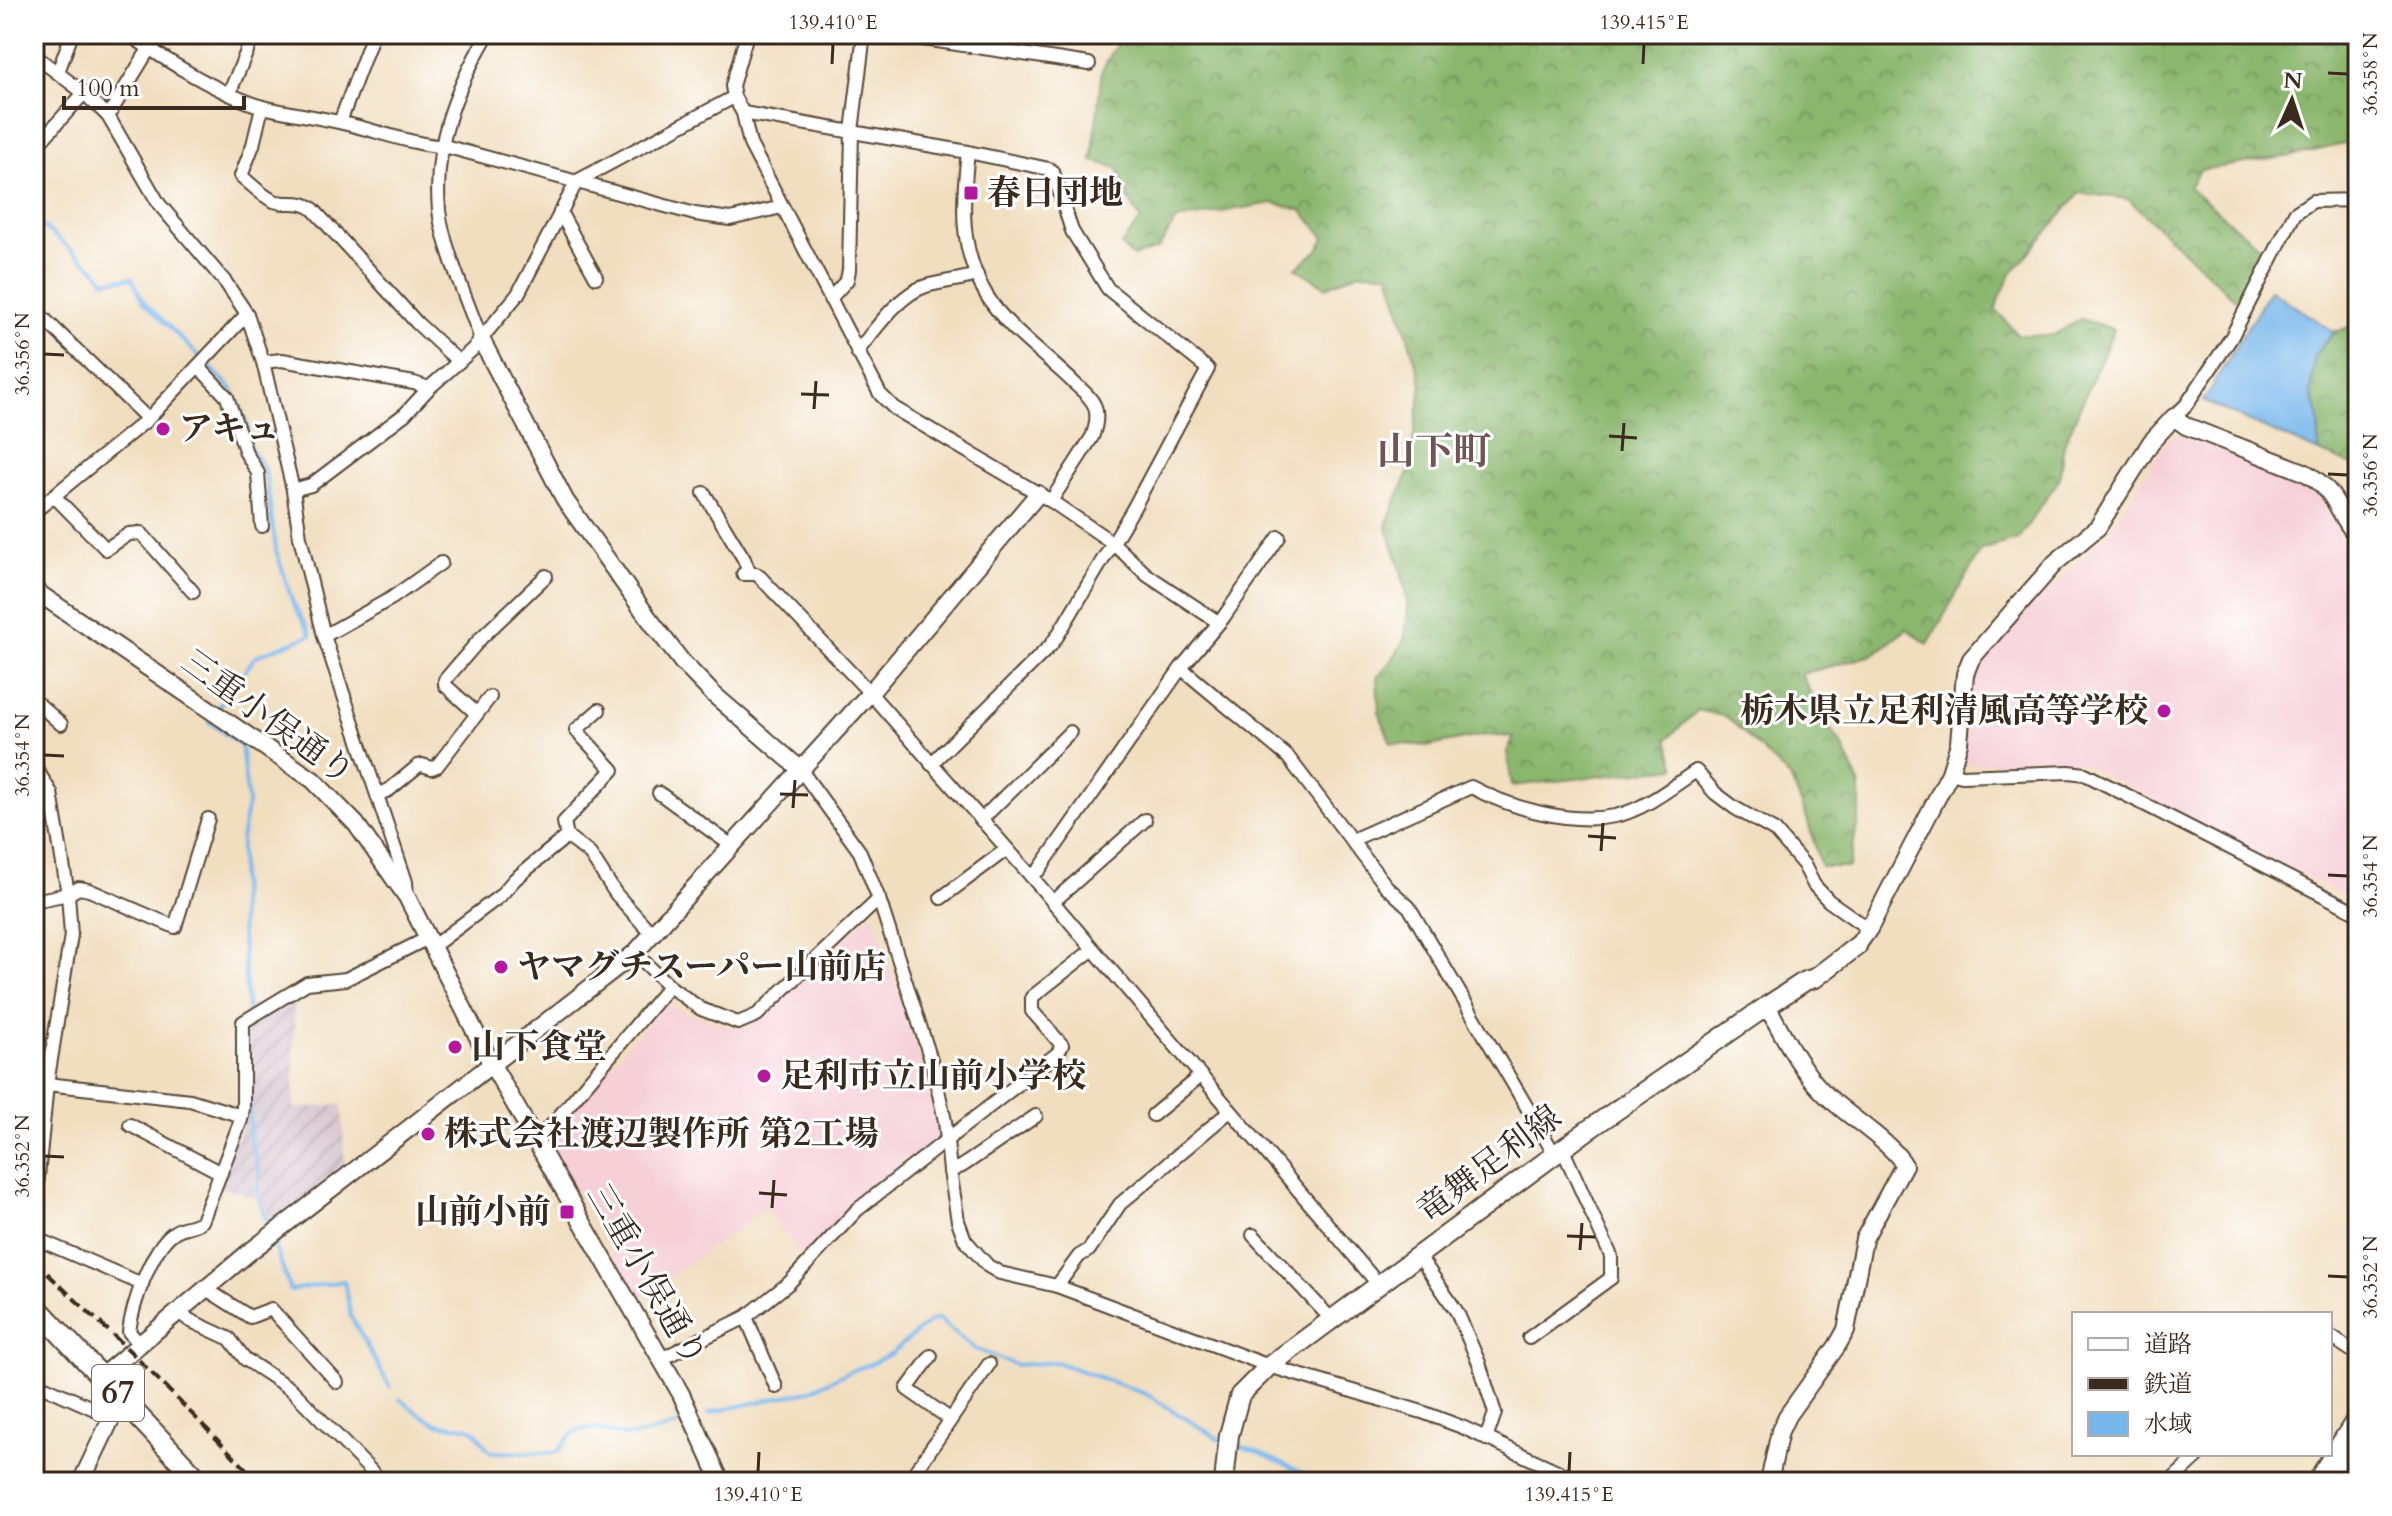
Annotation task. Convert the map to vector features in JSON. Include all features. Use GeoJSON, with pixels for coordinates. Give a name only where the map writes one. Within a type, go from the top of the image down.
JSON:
{"type":"FeatureCollection","features":[{"type":"Feature","properties":{"kind":"highway"},"geometry":{"type":"LineString","coordinates":[[2320,1482],[2358,1422]]}},
{"type":"Feature","properties":{"kind":"highway"},"geometry":{"type":"LineString","coordinates":[[2345,1482],[2358,1462]]}},
{"type":"Feature","properties":{"kind":"main road","name":"竜舞足利線"},"geometry":{"type":"LineString","coordinates":[[1224,1482],[1229,1435],[1240,1395],[1269,1366],[1559,1152],[1767,1006],[1805,981],[1815,978],[1857,946]]}},
{"type":"Feature","properties":{"kind":"main road","name":"67"},"geometry":{"type":"LineString","coordinates":[[34,1305],[200,1482]]}},
{"type":"Feature","properties":{"kind":"street"},"geometry":{"type":"LineString","coordinates":[[58,72],[72,34]]}},
{"type":"Feature","properties":{"kind":"street"},"geometry":{"type":"LineString","coordinates":[[129,34],[149,49],[229,94],[262,107],[442,146],[695,214],[730,219],[782,207]]}},
{"type":"Feature","properties":{"kind":"street"},"geometry":{"type":"LineString","coordinates":[[108,116],[149,49],[164,34]]}},
{"type":"Feature","properties":{"kind":"street"},"geometry":{"type":"LineString","coordinates":[[229,94],[254,34]]}},
{"type":"Feature","properties":{"kind":"street"},"geometry":{"type":"LineString","coordinates":[[340,122],[373,34]]}},
{"type":"Feature","properties":{"kind":"street"},"geometry":{"type":"LineString","coordinates":[[488,34],[457,90],[442,146],[439,188],[441,220],[481,339],[565,500],[647,616],[682,662],[712,693],[800,769],[860,852],[879,899],[932,1063],[945,1121],[958,1221],[965,1240],[975,1253],[1000,1273],[1057,1286],[1269,1366],[1422,1412],[1581,1482]]}},
{"type":"Feature","properties":{"kind":"street"},"geometry":{"type":"LineString","coordinates":[[747,34],[733,79],[734,97],[743,113],[750,144],[880,394],[894,408],[1044,497],[1113,543],[1147,575],[1218,622]]}},
{"type":"Feature","properties":{"kind":"street"},"geometry":{"type":"LineString","coordinates":[[830,299],[847,280],[849,270],[852,131],[864,34]]}},
{"type":"Feature","properties":{"kind":"street"},"geometry":{"type":"LineString","coordinates":[[891,34],[1089,64]]}},
{"type":"Feature","properties":{"kind":"street"},"geometry":{"type":"LineString","coordinates":[[34,55],[84,93],[108,116],[159,204],[226,283],[247,314],[263,362],[324,636],[379,794],[406,882],[407,897]]}},
{"type":"Feature","properties":{"kind":"street"},"geometry":{"type":"LineString","coordinates":[[35,146],[84,93]]}},
{"type":"Feature","properties":{"kind":"street"},"geometry":{"type":"LineString","coordinates":[[293,490],[311,485],[405,414],[481,339],[518,294],[577,181],[734,97]]}},
{"type":"Feature","properties":{"kind":"street"},"geometry":{"type":"LineString","coordinates":[[262,107],[253,145],[241,176],[271,200],[305,203],[313,209],[417,323],[459,362]]}},
{"type":"Feature","properties":{"kind":"street"},"geometry":{"type":"LineString","coordinates":[[743,113],[1049,169],[1053,172],[1072,231],[1108,289],[1208,369],[1113,543],[1051,645],[931,764]]}},
{"type":"Feature","properties":{"kind":"street"},"geometry":{"type":"LineString","coordinates":[[102,1376],[206,1289],[635,953],[1044,497],[1096,427],[1095,406],[999,313],[986,295],[967,244],[962,215],[968,152]]}},
{"type":"Feature","properties":{"kind":"street"},"geometry":{"type":"LineString","coordinates":[[1857,946],[1869,929],[1950,773],[1959,743],[1965,674],[1971,659],[2055,563],[2098,527],[2151,442],[2186,405],[2231,338],[2295,213],[2313,201],[2358,200]]}},
{"type":"Feature","properties":{"kind":"street"},"geometry":{"type":"LineString","coordinates":[[560,212],[596,277]]}},
{"type":"Feature","properties":{"kind":"street"},"geometry":{"type":"LineString","coordinates":[[857,352],[884,318],[914,291],[923,286],[977,275]]}},
{"type":"Feature","properties":{"kind":"street"},"geometry":{"type":"LineString","coordinates":[[34,309],[148,419]]}},
{"type":"Feature","properties":{"kind":"street"},"geometry":{"type":"LineString","coordinates":[[34,512],[148,419],[247,314]]}},
{"type":"Feature","properties":{"kind":"street"},"geometry":{"type":"LineString","coordinates":[[263,362],[282,360],[429,388]]}},
{"type":"Feature","properties":{"kind":"street"},"geometry":{"type":"LineString","coordinates":[[198,366],[227,397],[246,453],[258,473],[262,526]]}},
{"type":"Feature","properties":{"kind":"street"},"geometry":{"type":"LineString","coordinates":[[2174,417],[2186,426],[2312,476],[2329,489],[2358,537]]}},
{"type":"Feature","properties":{"kind":"street"},"geometry":{"type":"LineString","coordinates":[[704,493],[744,559],[746,573],[760,577],[790,606],[870,693],[1031,876],[1379,1285]]}},
{"type":"Feature","properties":{"kind":"street"},"geometry":{"type":"LineString","coordinates":[[55,497],[106,549],[129,534],[141,533],[193,592]]}},
{"type":"Feature","properties":{"kind":"street"},"geometry":{"type":"LineString","coordinates":[[1031,876],[1039,870],[1181,668],[1223,618],[1279,537]]}},
{"type":"Feature","properties":{"kind":"street"},"geometry":{"type":"LineString","coordinates":[[324,636],[380,605],[441,563]]}},
{"type":"Feature","properties":{"kind":"street"},"geometry":{"type":"LineString","coordinates":[[477,714],[445,685],[445,680],[481,638],[546,576]]}},
{"type":"Feature","properties":{"kind":"street","name":"三重小俣通り"},"geometry":{"type":"LineString","coordinates":[[34,590],[313,780],[356,824],[407,897],[533,1140],[681,1394],[721,1482]]}},
{"type":"Feature","properties":{"kind":"street"},"geometry":{"type":"LineString","coordinates":[[1181,668],[1288,757],[1386,886],[1409,907],[1559,1152],[1611,1256],[1611,1278],[1529,1338]]}},
{"type":"Feature","properties":{"kind":"street"},"geometry":{"type":"LineString","coordinates":[[379,794],[389,790],[418,766],[437,766],[490,697]]}},
{"type":"Feature","properties":{"kind":"street"},"geometry":{"type":"LineString","coordinates":[[34,700],[61,724]]}},
{"type":"Feature","properties":{"kind":"street"},"geometry":{"type":"LineString","coordinates":[[599,710],[576,730],[613,770],[564,822],[567,836],[590,854],[616,894],[653,935]]}},
{"type":"Feature","properties":{"kind":"street"},"geometry":{"type":"LineString","coordinates":[[981,820],[1070,732]]}},
{"type":"Feature","properties":{"kind":"street"},"geometry":{"type":"LineString","coordinates":[[34,765],[51,793],[68,894],[71,935],[39,1119],[34,1217]]}},
{"type":"Feature","properties":{"kind":"street"},"geometry":{"type":"LineString","coordinates":[[1352,840],[1471,787],[1523,809],[1554,815],[1615,816],[1649,801],[1696,771],[1715,793],[1775,831],[1829,901],[1869,929]]}},
{"type":"Feature","properties":{"kind":"street"},"geometry":{"type":"LineString","coordinates":[[1950,773],[1962,776],[2085,774],[2358,913]]}},
{"type":"Feature","properties":{"kind":"street"},"geometry":{"type":"LineString","coordinates":[[659,793],[732,846]]}},
{"type":"Feature","properties":{"kind":"street"},"geometry":{"type":"LineString","coordinates":[[34,901],[68,894],[79,888],[175,927],[208,819]]}},
{"type":"Feature","properties":{"kind":"street"},"geometry":{"type":"LineString","coordinates":[[1053,902],[1145,820]]}},
{"type":"Feature","properties":{"kind":"street"},"geometry":{"type":"LineString","coordinates":[[140,1344],[129,1332],[142,1284],[160,1249],[173,1232],[202,1221],[242,1116],[243,1022],[307,983],[346,979],[430,943],[500,896],[515,879],[567,836]]}},
{"type":"Feature","properties":{"kind":"street"},"geometry":{"type":"LineString","coordinates":[[941,898],[1007,849]]}},
{"type":"Feature","properties":{"kind":"street"},"geometry":{"type":"LineString","coordinates":[[635,953],[669,986],[701,1009],[738,1023],[757,1015],[879,899]]}},
{"type":"Feature","properties":{"kind":"street"},"geometry":{"type":"LineString","coordinates":[[661,1359],[746,1317],[789,1283],[857,1210],[1058,1053],[1062,1045],[1032,1011],[1032,997],[1092,950]]}},
{"type":"Feature","properties":{"kind":"street"},"geometry":{"type":"LineString","coordinates":[[533,1140],[551,1126],[669,986]]}},
{"type":"Feature","properties":{"kind":"street"},"geometry":{"type":"LineString","coordinates":[[1767,1006],[1807,1074],[1822,1092],[1890,1149],[1904,1165],[1864,1239],[1846,1330],[1787,1416],[1780,1431],[1769,1482]]}},
{"type":"Feature","properties":{"kind":"street"},"geometry":{"type":"LineString","coordinates":[[1153,1115],[1200,1076]]}},
{"type":"Feature","properties":{"kind":"street"},"geometry":{"type":"LineString","coordinates":[[47,1084],[190,1100],[242,1116]]}},
{"type":"Feature","properties":{"kind":"street"},"geometry":{"type":"LineString","coordinates":[[1057,1286],[1079,1256],[1089,1250],[1120,1204],[1230,1111]]}},
{"type":"Feature","properties":{"kind":"street"},"geometry":{"type":"LineString","coordinates":[[950,1171],[1036,1116]]}},
{"type":"Feature","properties":{"kind":"street"},"geometry":{"type":"LineString","coordinates":[[130,1125],[221,1173]]}},
{"type":"Feature","properties":{"kind":"street"},"geometry":{"type":"LineString","coordinates":[[34,1235],[37,1239],[142,1284]]}},
{"type":"Feature","properties":{"kind":"street"},"geometry":{"type":"LineString","coordinates":[[1253,1235],[1332,1320]]}},
{"type":"Feature","properties":{"kind":"street"},"geometry":{"type":"LineString","coordinates":[[1419,1256],[1457,1312],[1479,1363],[1495,1413],[1486,1439]]}},
{"type":"Feature","properties":{"kind":"street"},"geometry":{"type":"LineString","coordinates":[[206,1289],[250,1317],[271,1309],[337,1382]]}},
{"type":"Feature","properties":{"kind":"street"},"geometry":{"type":"LineString","coordinates":[[179,1312],[230,1339],[245,1359],[292,1390],[382,1482]]}},
{"type":"Feature","properties":{"kind":"street"},"geometry":{"type":"LineString","coordinates":[[746,1317],[776,1387]]}},
{"type":"Feature","properties":{"kind":"street"},"geometry":{"type":"LineString","coordinates":[[2332,1337],[2358,1355]]}},
{"type":"Feature","properties":{"kind":"street"},"geometry":{"type":"LineString","coordinates":[[931,1356],[907,1389],[950,1419]]}},
{"type":"Feature","properties":{"kind":"street"},"geometry":{"type":"LineString","coordinates":[[908,1482],[989,1364]]}},
{"type":"Feature","properties":{"kind":"street"},"geometry":{"type":"LineString","coordinates":[[34,1382],[112,1417]]}},
{"type":"Feature","properties":{"kind":"street"},"geometry":{"type":"LineString","coordinates":[[81,1482],[122,1396]]}},
{"type":"Feature","properties":{"kind":"street"},"geometry":{"type":"LineString","coordinates":[[2170,1482],[2198,1456]]}},
{"type":"Feature","properties":{"kind":"shaded area","name":"栃木県立足利清風高等学校"},"geometry":{"type":"Polygon","coordinates":[[[2179,434],[2308,483],[2323,500],[2342,540],[2358,552],[2358,902],[2079,762],[1962,764],[1977,661],[2110,531],[2169,437],[2179,434]]]}},
{"type":"Feature","properties":{"kind":"shaded area","name":"足利市立山前小学校"},"geometry":{"type":"Polygon","coordinates":[[[874,915],[941,1123],[941,1137],[923,1153],[901,1159],[899,1168],[853,1206],[805,1259],[765,1208],[639,1300],[547,1141],[663,1004],[732,1028],[761,1019],[867,918],[874,915]]]}},
{"type":"Feature","properties":{"kind":"shaded area"},"geometry":{"type":"Polygon","coordinates":[[[294,994],[294,1108],[342,1105],[345,1168],[272,1226],[259,1188],[260,1173],[256,1172],[254,1180],[255,1198],[219,1186],[247,1111],[246,1024],[294,994]]]}},
{"type":"Feature","properties":{"kind":"green space"},"geometry":{"type":"Polygon","coordinates":[[[1122,34],[2358,34],[2358,141],[2291,156],[2200,170],[2189,187],[2265,252],[2236,300],[2128,199],[2080,193],[2010,275],[1995,309],[2018,335],[2053,335],[2081,319],[2114,329],[2064,444],[2059,480],[2018,539],[1981,550],[1928,644],[1907,629],[1873,655],[1801,674],[1824,720],[1843,747],[1860,786],[1860,810],[1849,867],[1821,867],[1806,815],[1790,777],[1727,717],[1698,710],[1667,739],[1676,768],[1512,786],[1507,752],[1514,737],[1484,735],[1430,746],[1391,743],[1379,712],[1377,678],[1402,643],[1407,603],[1386,525],[1408,474],[1422,384],[1389,273],[1360,272],[1326,287],[1296,268],[1318,250],[1325,237],[1301,210],[1272,203],[1176,220],[1158,249],[1133,257],[1121,245],[1141,220],[1128,198],[1118,168],[1092,161],[1102,70],[1122,34]]]}},
{"type":"Feature","properties":{"kind":"green space"},"geometry":{"type":"Polygon","coordinates":[[[2358,324],[2358,467],[2319,452],[2318,415],[2310,392],[2315,354],[2334,332],[2358,324]]]}},
{"type":"Feature","properties":{"kind":"water"},"geometry":{"type":"Polygon","coordinates":[[[2270,290],[2334,332],[2315,354],[2310,392],[2318,415],[2319,452],[2203,401],[2270,290]]]}},
{"type":"Feature","properties":{"kind":"waterway"},"geometry":{"type":"LineString","coordinates":[[34,219],[105,281],[132,278],[144,302],[231,388],[247,424],[249,446],[265,470],[276,550],[293,603],[311,635],[256,656],[216,710]]}},
{"type":"Feature","properties":{"kind":"waterway"},"geometry":{"type":"LineString","coordinates":[[212,718],[209,722],[241,745],[248,803],[241,839],[240,912],[248,1014]]}},
{"type":"Feature","properties":{"kind":"waterway"},"geometry":{"type":"LineString","coordinates":[[249,1071],[250,1139],[259,1171],[257,1191],[270,1231]]}},
{"type":"Feature","properties":{"kind":"waterway"},"geometry":{"type":"LineString","coordinates":[[273,1239],[290,1290],[344,1281],[351,1317],[390,1387]]}},
{"type":"Feature","properties":{"kind":"waterway"},"geometry":{"type":"LineString","coordinates":[[708,1413],[809,1391],[892,1353],[929,1322],[938,1319],[975,1349],[1016,1365],[1056,1362],[1146,1394],[1222,1441]]}},
{"type":"Feature","properties":{"kind":"waterway"},"geometry":{"type":"LineString","coordinates":[[400,1399],[433,1422],[472,1429],[491,1452],[555,1453],[573,1433],[584,1429],[634,1436],[684,1423]]}},
{"type":"Feature","properties":{"kind":"waterway"},"geometry":{"type":"LineString","coordinates":[[1234,1444],[1321,1482]]}},
{"type":"Feature","properties":{"kind":"railway"},"geometry":{"type":"LineString","coordinates":[[34,1261],[131,1352],[259,1482]]}},
{"type":"Feature","properties":{"kind":"place","name":"春日団地"},"geometry":{"type":"Point","coordinates":[971,193]}},
{"type":"Feature","properties":{"kind":"place","name":"アキュ"},"geometry":{"type":"Point","coordinates":[163,429]}},
{"type":"Feature","properties":{"kind":"place","name":"栃木県立足利清風高等学校"},"geometry":{"type":"Point","coordinates":[2164,711]}},
{"type":"Feature","properties":{"kind":"place","name":"ヤマグチスーパー山前店"},"geometry":{"type":"Point","coordinates":[501,967]}},
{"type":"Feature","properties":{"kind":"place","name":"山下食堂"},"geometry":{"type":"Point","coordinates":[455,1047]}},
{"type":"Feature","properties":{"kind":"place","name":"足利市立山前小学校"},"geometry":{"type":"Point","coordinates":[764,1076]}},
{"type":"Feature","properties":{"kind":"place","name":"株式会社渡辺製作所 第2工場"},"geometry":{"type":"Point","coordinates":[428,1134]}},
{"type":"Feature","properties":{"kind":"place","name":"山前小前"},"geometry":{"type":"Point","coordinates":[567,1212]}},
{"type":"Feature","properties":{"kind":"district","name":"山下町"},"geometry":{"type":"Point","coordinates":[1434,452]}}]}
